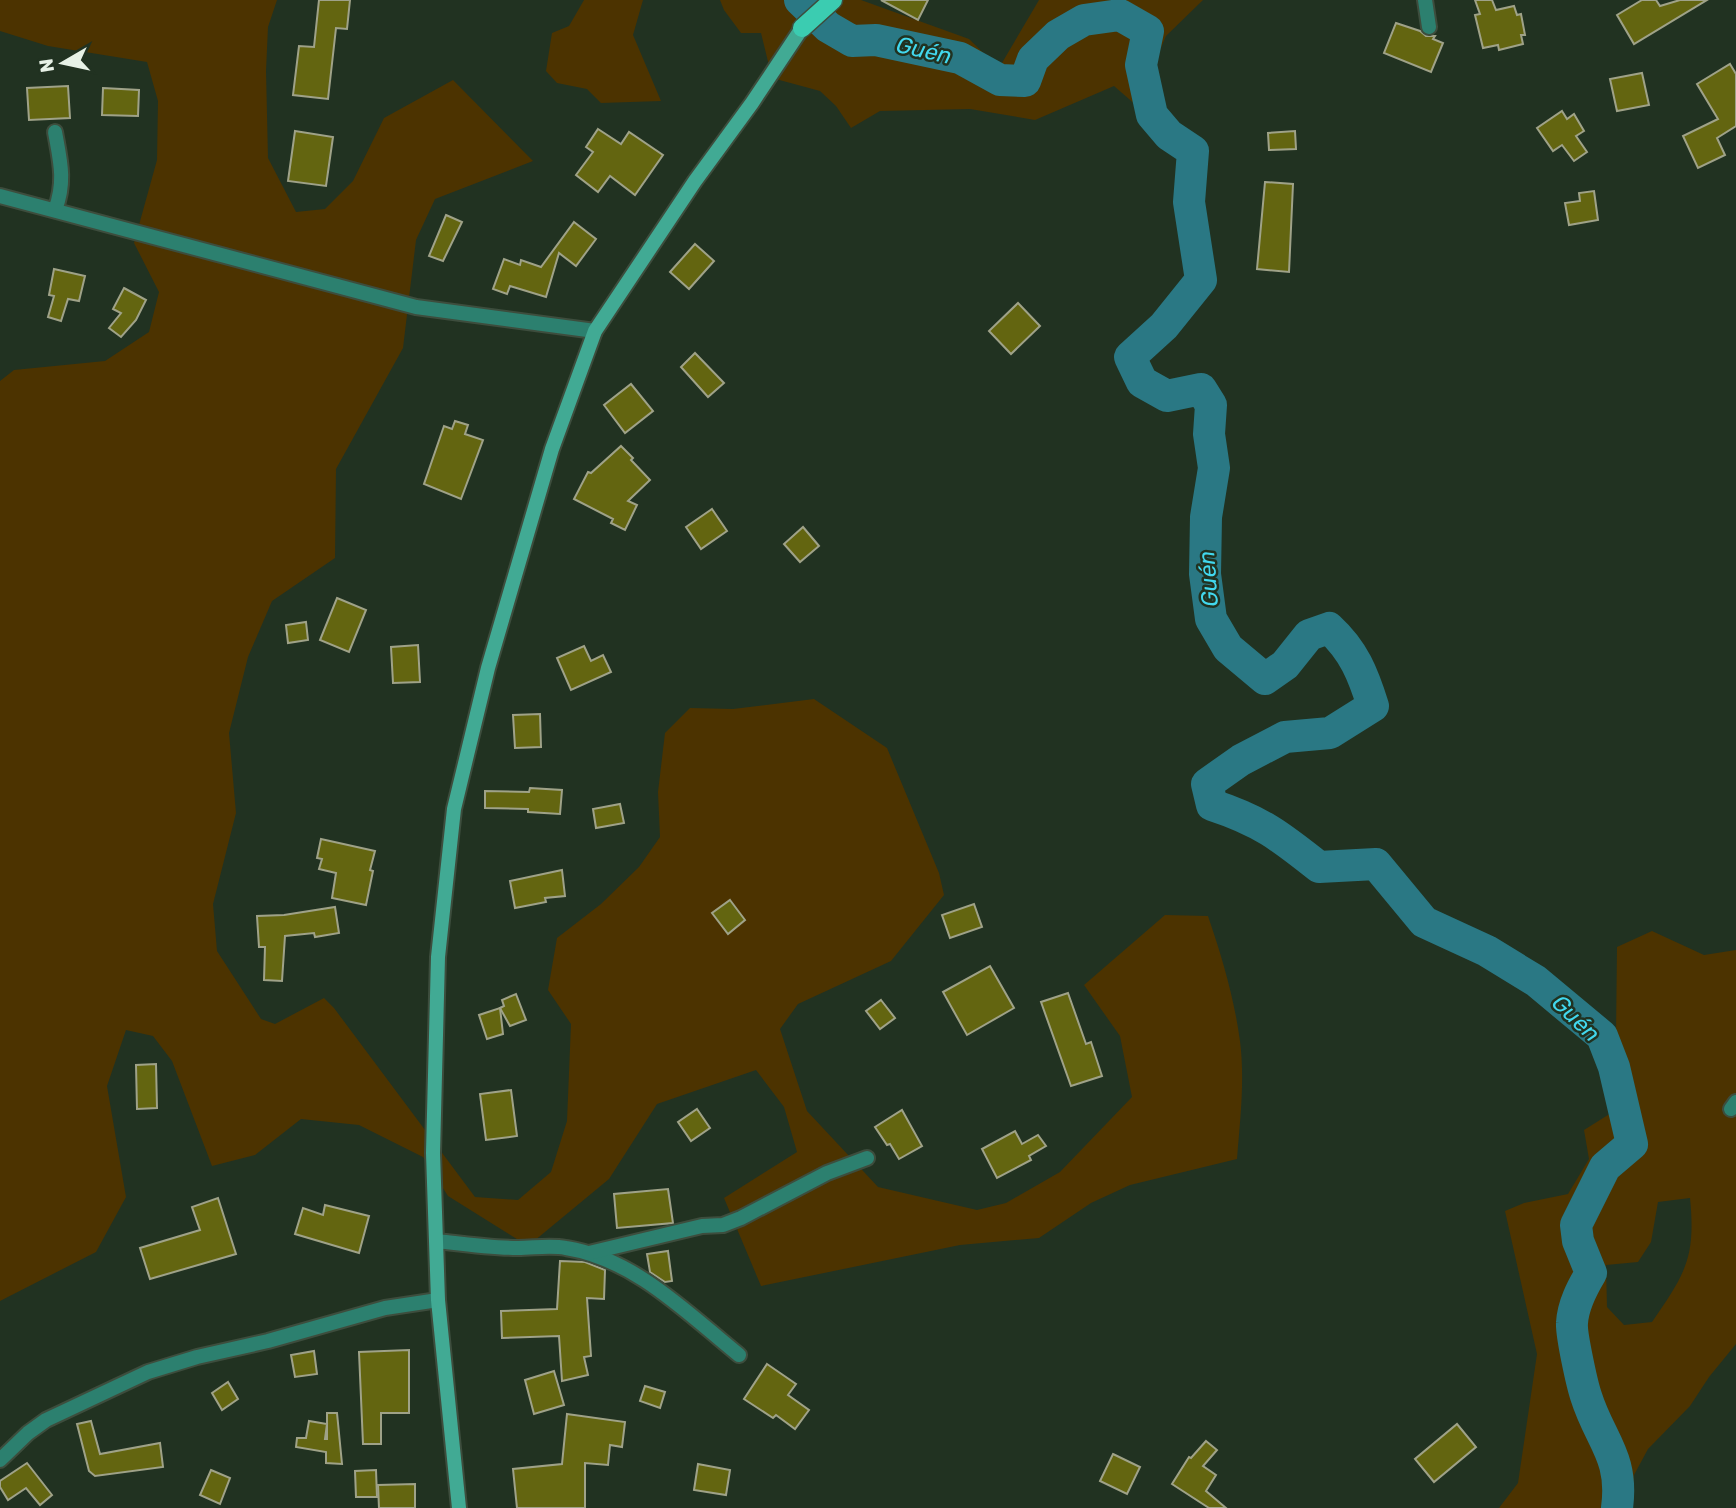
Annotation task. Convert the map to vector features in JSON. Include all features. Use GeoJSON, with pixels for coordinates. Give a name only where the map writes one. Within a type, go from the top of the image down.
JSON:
{"type":"FeatureCollection","features":[{"type":"Feature","properties":{"kind":"main road"},"geometry":{"type":"LineString","coordinates":[[459,1508],[438,1300],[433,1153],[438,957],[454,809],[488,668],[552,449],[595,331],[802,28],[833,0]]}},
{"type":"Feature","properties":{"kind":"street"},"geometry":{"type":"LineString","coordinates":[[1425,0],[1429,27]]}},
{"type":"Feature","properties":{"kind":"street"},"geometry":{"type":"LineString","coordinates":[[55,132],[62,177],[61,194],[55,210]]}},
{"type":"Feature","properties":{"kind":"street"},"geometry":{"type":"LineString","coordinates":[[0,196],[416,307],[595,331]]}},
{"type":"Feature","properties":{"kind":"street"},"geometry":{"type":"LineString","coordinates":[[588,1254],[702,1226],[723,1225],[827,1173],[867,1158]]}},
{"type":"Feature","properties":{"kind":"street"},"geometry":{"type":"LineString","coordinates":[[437,1241],[518,1248],[549,1246],[588,1254],[639,1276],[665,1293],[739,1355]]}},
{"type":"Feature","properties":{"kind":"street"},"geometry":{"type":"LineString","coordinates":[[0,1460],[46,1420],[148,1372],[385,1308],[438,1300]]}},
{"type":"Feature","properties":{"kind":"shaded area"},"geometry":{"type":"Polygon","coordinates":[[[0,0],[277,0],[268,27],[268,158],[296,212],[325,209],[353,181],[384,118],[453,80],[533,161],[435,199],[416,240],[403,348],[336,469],[335,558],[272,601],[248,657],[229,733],[236,813],[213,904],[217,951],[261,1019],[275,1024],[324,998],[475,1197],[518,1200],[551,1172],[567,1121],[571,1024],[548,990],[557,938],[601,904],[639,867],[660,837],[658,792],[665,733],[690,708],[733,709],[814,699],[887,748],[939,873],[944,895],[891,961],[798,1004],[780,1029],[807,1111],[878,1187],[977,1210],[1006,1203],[1060,1172],[1132,1097],[1120,1036],[1084,985],[1165,915],[1208,916],[1227,977],[1240,1041],[1242,1085],[1237,1159],[1130,1185],[1091,1203],[1039,1238],[960,1245],[761,1286],[724,1198],[797,1152],[784,1107],[756,1070],[657,1104],[609,1179],[528,1246],[448,1196],[423,1157],[359,1125],[301,1119],[255,1155],[212,1166],[172,1061],[153,1036],[126,1030],[107,1086],[126,1197],[96,1252],[0,1301],[0,381],[14,370],[105,361],[149,332],[159,292],[134,243],[157,160],[158,101],[147,62],[48,46],[0,31],[0,0]]]}},
{"type":"Feature","properties":{"kind":"shaded area"},"geometry":{"type":"Polygon","coordinates":[[[584,0],[643,0],[633,35],[661,101],[601,103],[587,89],[557,83],[546,71],[552,33],[569,26],[584,0]]]}},
{"type":"Feature","properties":{"kind":"shaded area"},"geometry":{"type":"Polygon","coordinates":[[[720,0],[861,0],[969,39],[999,68],[1039,0],[1203,0],[1166,36],[1155,62],[1144,112],[1114,86],[1035,120],[970,109],[880,111],[851,128],[836,106],[820,91],[772,78],[761,33],[741,33],[720,0]]]}},
{"type":"Feature","properties":{"kind":"shaded area"},"geometry":{"type":"Polygon","coordinates":[[[1652,931],[1704,955],[1736,950],[1736,1344],[1690,1406],[1648,1449],[1634,1475],[1632,1508],[1499,1508],[1518,1483],[1537,1354],[1505,1211],[1524,1203],[1568,1194],[1589,1159],[1584,1130],[1635,1098],[1616,1037],[1617,947],[1652,931]],[[1690,1198],[1658,1202],[1651,1242],[1638,1262],[1606,1265],[1607,1307],[1624,1325],[1652,1322],[1673,1291],[1686,1264],[1691,1219],[1690,1198]]]}},
{"type":"Feature","properties":{"kind":"building"},"geometry":{"type":"Polygon","coordinates":[[[319,0],[350,0],[347,29],[336,28],[328,99],[293,95],[299,46],[314,47],[319,0]]]}},
{"type":"Feature","properties":{"kind":"building"},"geometry":{"type":"Polygon","coordinates":[[[881,0],[928,0],[918,20],[881,0]]]}},
{"type":"Feature","properties":{"kind":"building"},"geometry":{"type":"Polygon","coordinates":[[[1475,0],[1492,0],[1496,10],[1514,6],[1517,15],[1521,14],[1525,35],[1521,35],[1523,44],[1499,50],[1498,45],[1483,48],[1475,15],[1480,14],[1475,0]]]}},
{"type":"Feature","properties":{"kind":"building"},"geometry":{"type":"Polygon","coordinates":[[[1642,0],[1656,0],[1660,6],[1680,0],[1707,0],[1634,44],[1617,15],[1642,0]]]}},
{"type":"Feature","properties":{"kind":"building"},"geometry":{"type":"Polygon","coordinates":[[[1396,23],[1420,31],[1426,36],[1435,36],[1433,39],[1443,43],[1431,72],[1384,53],[1396,23]]]}},
{"type":"Feature","properties":{"kind":"building"},"geometry":{"type":"Polygon","coordinates":[[[1730,64],[1736,74],[1736,126],[1717,138],[1725,155],[1698,168],[1683,136],[1718,119],[1697,84],[1730,64]]]}},
{"type":"Feature","properties":{"kind":"building"},"geometry":{"type":"Polygon","coordinates":[[[1642,73],[1649,105],[1617,111],[1610,79],[1642,73]]]}},
{"type":"Feature","properties":{"kind":"building"},"geometry":{"type":"Polygon","coordinates":[[[68,86],[70,118],[29,120],[27,88],[68,86]]]}},
{"type":"Feature","properties":{"kind":"building"},"geometry":{"type":"Polygon","coordinates":[[[103,88],[139,90],[138,116],[102,115],[103,88]]]}},
{"type":"Feature","properties":{"kind":"building"},"geometry":{"type":"Polygon","coordinates":[[[1562,111],[1567,119],[1574,114],[1584,131],[1576,136],[1587,152],[1574,161],[1562,145],[1553,151],[1537,128],[1562,111]]]}},
{"type":"Feature","properties":{"kind":"building"},"geometry":{"type":"Polygon","coordinates":[[[598,129],[621,144],[629,132],[663,155],[635,195],[610,176],[598,192],[576,175],[593,152],[586,147],[598,129]]]}},
{"type":"Feature","properties":{"kind":"building"},"geometry":{"type":"Polygon","coordinates":[[[295,131],[333,137],[326,186],[288,181],[295,131]]]}},
{"type":"Feature","properties":{"kind":"building"},"geometry":{"type":"Polygon","coordinates":[[[1295,131],[1296,149],[1269,150],[1268,133],[1295,131]]]}},
{"type":"Feature","properties":{"kind":"building"},"geometry":{"type":"Polygon","coordinates":[[[1265,182],[1293,184],[1289,272],[1257,269],[1265,182]]]}},
{"type":"Feature","properties":{"kind":"building"},"geometry":{"type":"Polygon","coordinates":[[[1594,191],[1598,220],[1569,225],[1565,203],[1580,201],[1579,193],[1594,191]]]}},
{"type":"Feature","properties":{"kind":"building"},"geometry":{"type":"Polygon","coordinates":[[[446,215],[462,222],[443,261],[429,256],[446,215]]]}},
{"type":"Feature","properties":{"kind":"building"},"geometry":{"type":"Polygon","coordinates":[[[574,222],[596,239],[576,266],[559,253],[546,297],[510,286],[507,294],[493,289],[504,259],[520,265],[521,260],[541,267],[574,222]]]}},
{"type":"Feature","properties":{"kind":"building"},"geometry":{"type":"Polygon","coordinates":[[[695,244],[714,261],[689,289],[670,272],[695,244]]]}},
{"type":"Feature","properties":{"kind":"building"},"geometry":{"type":"Polygon","coordinates":[[[54,269],[85,276],[79,301],[68,299],[61,321],[48,317],[54,296],[49,295],[54,269]]]}},
{"type":"Feature","properties":{"kind":"building"},"geometry":{"type":"Polygon","coordinates":[[[124,288],[146,300],[136,320],[121,337],[109,328],[121,313],[113,309],[124,288]]]}},
{"type":"Feature","properties":{"kind":"building"},"geometry":{"type":"Polygon","coordinates":[[[1018,303],[1040,326],[1011,354],[989,331],[1018,303]]]}},
{"type":"Feature","properties":{"kind":"building"},"geometry":{"type":"Polygon","coordinates":[[[695,353],[724,383],[708,397],[681,367],[695,353]]]}},
{"type":"Feature","properties":{"kind":"building"},"geometry":{"type":"Polygon","coordinates":[[[631,384],[653,411],[625,433],[604,405],[631,384]]]}},
{"type":"Feature","properties":{"kind":"building"},"geometry":{"type":"Polygon","coordinates":[[[455,421],[468,425],[465,434],[483,440],[461,499],[424,484],[444,426],[452,429],[455,421]]]}},
{"type":"Feature","properties":{"kind":"building"},"geometry":{"type":"Polygon","coordinates":[[[621,446],[650,480],[628,501],[637,505],[625,530],[611,523],[613,519],[574,499],[588,472],[591,473],[621,446]]]}},
{"type":"Feature","properties":{"kind":"building"},"geometry":{"type":"Polygon","coordinates":[[[712,509],[727,531],[701,549],[686,527],[712,509]]]}},
{"type":"Feature","properties":{"kind":"building"},"geometry":{"type":"Polygon","coordinates":[[[803,527],[819,546],[800,562],[784,544],[803,527]]]}},
{"type":"Feature","properties":{"kind":"building"},"geometry":{"type":"Polygon","coordinates":[[[337,598],[366,610],[349,652],[320,640],[337,598]]]}},
{"type":"Feature","properties":{"kind":"building"},"geometry":{"type":"Polygon","coordinates":[[[306,622],[308,640],[288,643],[286,625],[306,622]]]}},
{"type":"Feature","properties":{"kind":"building"},"geometry":{"type":"Polygon","coordinates":[[[418,645],[420,682],[393,683],[391,647],[418,645]]]}},
{"type":"Feature","properties":{"kind":"building"},"geometry":{"type":"Polygon","coordinates":[[[584,646],[591,661],[603,655],[611,672],[571,690],[557,658],[584,646]]]}},
{"type":"Feature","properties":{"kind":"building"},"geometry":{"type":"Polygon","coordinates":[[[540,714],[541,747],[515,748],[513,715],[540,714]]]}},
{"type":"Feature","properties":{"kind":"building"},"geometry":{"type":"Polygon","coordinates":[[[530,788],[562,790],[560,814],[528,812],[528,809],[485,808],[485,791],[529,792],[530,788]]]}},
{"type":"Feature","properties":{"kind":"building"},"geometry":{"type":"Polygon","coordinates":[[[620,804],[624,823],[596,828],[593,809],[620,804]]]}},
{"type":"Feature","properties":{"kind":"building"},"geometry":{"type":"Polygon","coordinates":[[[321,839],[375,851],[366,905],[332,898],[336,873],[319,869],[322,859],[317,858],[321,839]]]}},
{"type":"Feature","properties":{"kind":"building"},"geometry":{"type":"Polygon","coordinates":[[[562,870],[565,896],[545,898],[546,902],[515,908],[510,881],[562,870]]]}},
{"type":"Feature","properties":{"kind":"building"},"geometry":{"type":"Polygon","coordinates":[[[730,900],[745,920],[728,934],[712,913],[730,900]]]}},
{"type":"Feature","properties":{"kind":"building"},"geometry":{"type":"Polygon","coordinates":[[[974,904],[982,927],[950,938],[942,915],[974,904]]]}},
{"type":"Feature","properties":{"kind":"building"},"geometry":{"type":"Polygon","coordinates":[[[335,907],[339,933],[315,937],[314,933],[285,936],[282,981],[264,980],[265,947],[259,947],[257,916],[284,915],[335,907]]]}},
{"type":"Feature","properties":{"kind":"building"},"geometry":{"type":"Polygon","coordinates":[[[990,966],[1014,1008],[967,1035],[943,992],[990,966]]]}},
{"type":"Feature","properties":{"kind":"building"},"geometry":{"type":"Polygon","coordinates":[[[1068,993],[1086,1044],[1091,1042],[1102,1076],[1071,1086],[1041,1002],[1068,993]]]}},
{"type":"Feature","properties":{"kind":"building"},"geometry":{"type":"Polygon","coordinates":[[[516,994],[526,1020],[510,1026],[500,1008],[504,1006],[502,1000],[516,994]]]}},
{"type":"Feature","properties":{"kind":"building"},"geometry":{"type":"Polygon","coordinates":[[[881,1000],[895,1018],[880,1029],[866,1011],[881,1000]]]}},
{"type":"Feature","properties":{"kind":"building"},"geometry":{"type":"Polygon","coordinates":[[[500,1008],[503,1034],[487,1039],[479,1015],[500,1008]]]}},
{"type":"Feature","properties":{"kind":"building"},"geometry":{"type":"Polygon","coordinates":[[[156,1064],[157,1108],[137,1109],[136,1065],[156,1064]]]}},
{"type":"Feature","properties":{"kind":"building"},"geometry":{"type":"Polygon","coordinates":[[[511,1090],[517,1136],[486,1140],[480,1094],[511,1090]]]}},
{"type":"Feature","properties":{"kind":"building"},"geometry":{"type":"Polygon","coordinates":[[[697,1109],[710,1128],[691,1141],[678,1122],[697,1109]]]}},
{"type":"Feature","properties":{"kind":"building"},"geometry":{"type":"Polygon","coordinates":[[[902,1110],[922,1146],[899,1159],[875,1127],[902,1110]]]}},
{"type":"Feature","properties":{"kind":"building"},"geometry":{"type":"Polygon","coordinates":[[[1015,1131],[1022,1144],[1038,1135],[1046,1146],[1029,1156],[1031,1160],[997,1178],[982,1149],[1015,1131]]]}},
{"type":"Feature","properties":{"kind":"building"},"geometry":{"type":"Polygon","coordinates":[[[668,1189],[673,1223],[617,1228],[614,1194],[668,1189]]]}},
{"type":"Feature","properties":{"kind":"building"},"geometry":{"type":"Polygon","coordinates":[[[218,1198],[236,1254],[150,1279],[140,1248],[200,1230],[192,1207],[218,1198]]]}},
{"type":"Feature","properties":{"kind":"building"},"geometry":{"type":"Polygon","coordinates":[[[325,1205],[369,1216],[359,1253],[295,1234],[303,1208],[323,1215],[325,1205]]]}},
{"type":"Feature","properties":{"kind":"building"},"geometry":{"type":"Polygon","coordinates":[[[668,1251],[672,1281],[665,1282],[650,1272],[647,1254],[668,1251]]]}},
{"type":"Feature","properties":{"kind":"building"},"geometry":{"type":"Polygon","coordinates":[[[560,1261],[585,1262],[605,1270],[604,1299],[587,1298],[591,1356],[584,1357],[588,1375],[562,1381],[559,1336],[502,1338],[501,1311],[557,1309],[560,1261]]]}},
{"type":"Feature","properties":{"kind":"building"},"geometry":{"type":"Polygon","coordinates":[[[409,1350],[409,1413],[381,1413],[381,1444],[363,1444],[359,1352],[409,1350]]]}},
{"type":"Feature","properties":{"kind":"building"},"geometry":{"type":"Polygon","coordinates":[[[314,1351],[317,1374],[295,1377],[291,1355],[314,1351]]]}},
{"type":"Feature","properties":{"kind":"building"},"geometry":{"type":"Polygon","coordinates":[[[767,1364],[796,1384],[788,1395],[809,1410],[795,1429],[776,1415],[773,1418],[744,1399],[767,1364]]]}},
{"type":"Feature","properties":{"kind":"building"},"geometry":{"type":"Polygon","coordinates":[[[554,1371],[564,1405],[534,1414],[525,1380],[554,1371]]]}},
{"type":"Feature","properties":{"kind":"building"},"geometry":{"type":"Polygon","coordinates":[[[228,1382],[238,1399],[222,1410],[212,1393],[228,1382]]]}},
{"type":"Feature","properties":{"kind":"building"},"geometry":{"type":"Polygon","coordinates":[[[645,1386],[665,1392],[660,1408],[640,1401],[645,1386]]]}},
{"type":"Feature","properties":{"kind":"building"},"geometry":{"type":"Polygon","coordinates":[[[327,1413],[337,1413],[342,1464],[326,1463],[326,1452],[296,1447],[297,1438],[306,1438],[309,1421],[327,1424],[327,1413]]]}},
{"type":"Feature","properties":{"kind":"building"},"geometry":{"type":"Polygon","coordinates":[[[567,1414],[625,1422],[622,1447],[610,1445],[608,1465],[585,1463],[585,1508],[517,1508],[513,1469],[562,1464],[567,1414]]]}},
{"type":"Feature","properties":{"kind":"building"},"geometry":{"type":"Polygon","coordinates":[[[91,1421],[100,1454],[160,1443],[163,1467],[95,1476],[89,1471],[77,1424],[91,1421]]]}},
{"type":"Feature","properties":{"kind":"building"},"geometry":{"type":"Polygon","coordinates":[[[1457,1424],[1476,1447],[1434,1482],[1415,1459],[1457,1424]]]}},
{"type":"Feature","properties":{"kind":"building"},"geometry":{"type":"Polygon","coordinates":[[[1206,1441],[1217,1450],[1203,1466],[1216,1475],[1206,1491],[1226,1508],[1209,1508],[1172,1484],[1189,1457],[1206,1441]]]}},
{"type":"Feature","properties":{"kind":"building"},"geometry":{"type":"Polygon","coordinates":[[[1113,1454],[1140,1467],[1127,1494],[1100,1481],[1113,1454]]]}},
{"type":"Feature","properties":{"kind":"building"},"geometry":{"type":"Polygon","coordinates":[[[27,1463],[52,1495],[40,1505],[26,1488],[8,1500],[0,1487],[0,1481],[27,1463]]]}},
{"type":"Feature","properties":{"kind":"building"},"geometry":{"type":"Polygon","coordinates":[[[698,1464],[730,1470],[726,1495],[694,1490],[698,1464]]]}},
{"type":"Feature","properties":{"kind":"building"},"geometry":{"type":"Polygon","coordinates":[[[211,1470],[230,1478],[220,1504],[200,1495],[211,1470]]]}},
{"type":"Feature","properties":{"kind":"building"},"geometry":{"type":"Polygon","coordinates":[[[376,1470],[377,1497],[356,1497],[355,1471],[376,1470]]]}},
{"type":"Feature","properties":{"kind":"building"},"geometry":{"type":"Polygon","coordinates":[[[415,1484],[415,1508],[379,1508],[378,1485],[415,1484]]]}},
{"type":"Feature","properties":{"kind":"waterway","name":"Guén"},"geometry":{"type":"LineString","coordinates":[[800,0],[828,27],[852,41],[876,40],[960,58],[1000,80],[1025,81],[1033,59],[1058,35],[1084,20],[1120,15],[1148,31],[1141,65],[1152,115],[1169,135],[1193,151],[1189,202],[1201,280],[1164,326],[1130,357],[1142,382],[1167,396],[1201,389],[1211,405],[1209,434],[1214,468],[1206,517],[1205,574],[1211,619],[1228,648],[1265,679],[1285,665],[1309,635],[1329,628],[1345,645],[1357,664],[1373,706],[1330,733],[1285,737],[1241,760],[1207,784],[1212,805],[1269,830],[1319,867],[1376,864],[1424,922],[1487,951],[1536,981],[1602,1036],[1614,1067],[1632,1144],[1605,1167],[1576,1225],[1578,1241],[1591,1273],[1576,1303],[1572,1329],[1586,1396],[1614,1462],[1618,1490],[1617,1508]]}}]}
